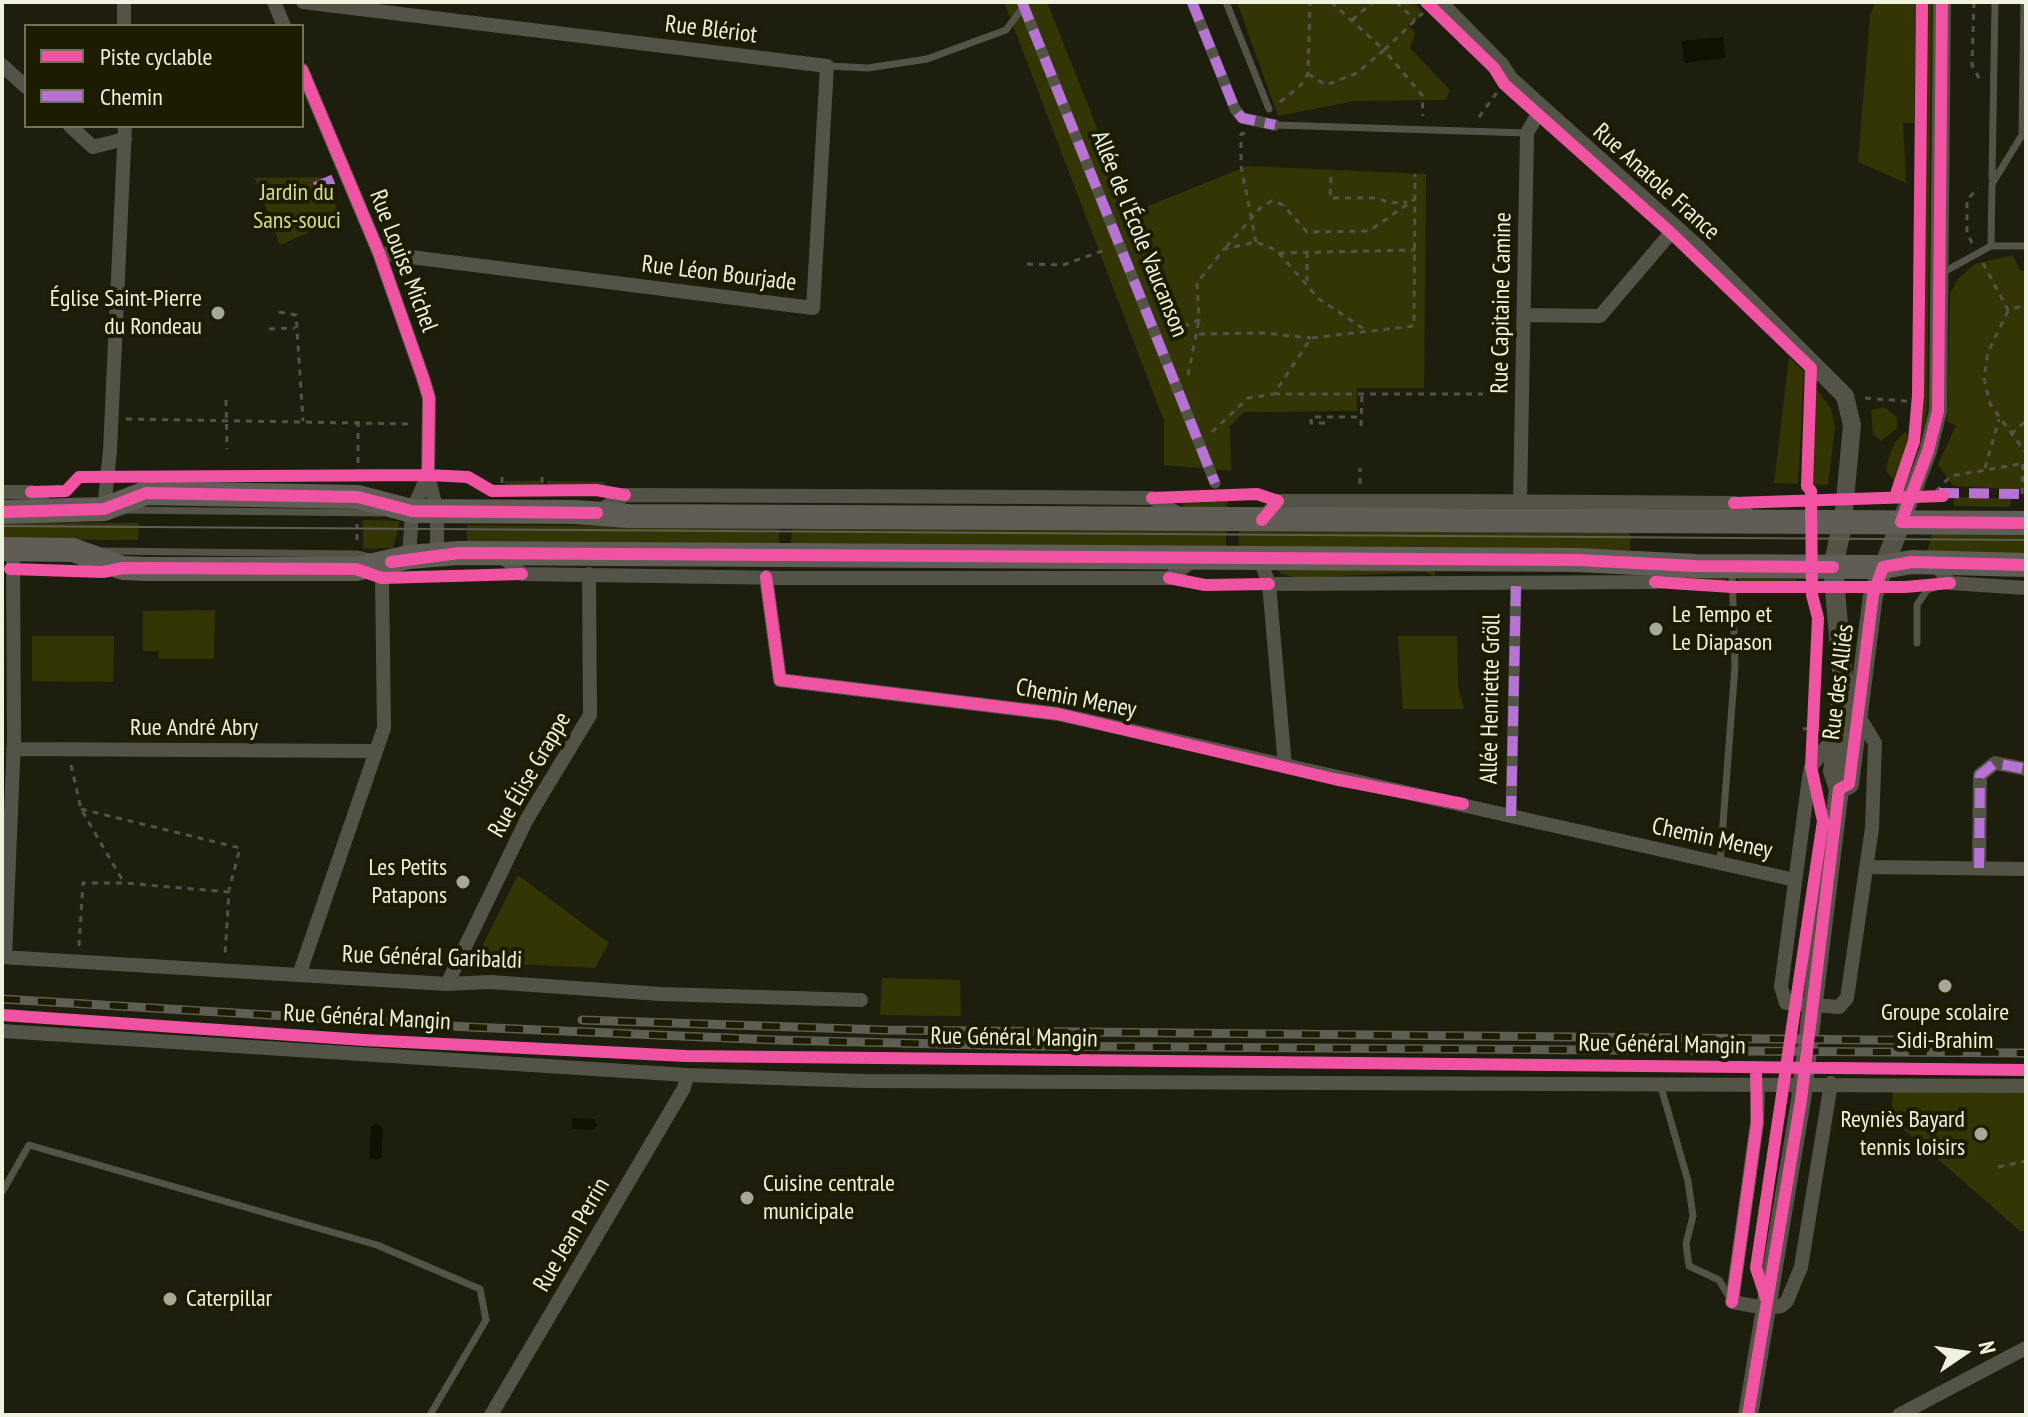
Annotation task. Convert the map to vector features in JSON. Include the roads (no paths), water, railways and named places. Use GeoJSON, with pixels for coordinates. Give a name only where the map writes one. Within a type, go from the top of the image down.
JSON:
{"type":"FeatureCollection","features":[{"type":"Feature","properties":{"kind":"main road"},"geometry":{"type":"LineString","coordinates":[[2,512],[104,509],[146,493],[358,497],[412,511],[437,512],[787,518],[1843,521],[1905,510],[2026,523]]}},
{"type":"Feature","properties":{"kind":"main road","name":"Rue des Alliés"},"geometry":{"type":"LineString","coordinates":[[1839,789],[1849,784],[1870,610],[1905,510]]}},
{"type":"Feature","properties":{"kind":"main road","name":"Rue des Alliés"},"geometry":{"type":"LineString","coordinates":[[1748,1415],[1801,1100],[1839,789],[1818,729],[1843,682],[1833,567],[1843,521]]}},
{"type":"Feature","properties":{"kind":"main road"},"geometry":{"type":"LineString","coordinates":[[7,559],[73,550],[123,568],[147,569],[356,569],[437,555],[499,553],[1578,560],[1695,566],[1883,567],[1942,573],[2026,565]]}},
{"type":"Feature","properties":{"kind":"street"},"geometry":{"type":"LineString","coordinates":[[124,2],[124,24]]}},
{"type":"Feature","properties":{"kind":"street"},"geometry":{"type":"LineString","coordinates":[[274,2],[283,24]]}},
{"type":"Feature","properties":{"kind":"street","name":"Rue Blériot"},"geometry":{"type":"LineString","coordinates":[[303,2],[827,66]]}},
{"type":"Feature","properties":{"kind":"street"},"geometry":{"type":"LineString","coordinates":[[1192,2],[1235,109],[1242,118],[1270,124]]}},
{"type":"Feature","properties":{"kind":"street"},"geometry":{"type":"LineString","coordinates":[[1905,510],[1928,451],[1938,411],[1942,2]]}},
{"type":"Feature","properties":{"kind":"street","name":"Allée de l'École Vaucanson"},"geometry":{"type":"LineString","coordinates":[[1023,4],[1215,483]]}},
{"type":"Feature","properties":{"kind":"street","name":"Rue Anatole France"},"geometry":{"type":"LineString","coordinates":[[1432,7],[1539,112],[1675,228],[1845,396],[1852,425],[1843,521]]}},
{"type":"Feature","properties":{"kind":"street"},"geometry":{"type":"LineString","coordinates":[[2,65],[24,85]]}},
{"type":"Feature","properties":{"kind":"street","name":"Rue Léon Bourjade"},"geometry":{"type":"LineString","coordinates":[[379,253],[813,308],[827,66]]}},
{"type":"Feature","properties":{"kind":"street","name":"Rue Louise Michel"},"geometry":{"type":"LineString","coordinates":[[304,75],[379,253],[429,398],[428,475],[437,512],[437,555]]}},
{"type":"Feature","properties":{"kind":"street","name":"Rue Capitaine Camine"},"geometry":{"type":"LineString","coordinates":[[1520,501],[1527,133],[1539,112]]}},
{"type":"Feature","properties":{"kind":"street"},"geometry":{"type":"LineString","coordinates":[[72,128],[93,147],[125,132],[112,419],[104,509]]}},
{"type":"Feature","properties":{"kind":"street"},"geometry":{"type":"LineString","coordinates":[[1524,315],[1600,316],[1675,228]]}},
{"type":"Feature","properties":{"kind":"street","name":"Rue Louise Michel"},"geometry":{"type":"LineString","coordinates":[[299,975],[384,728],[382,578],[400,560],[412,511],[428,475]]}},
{"type":"Feature","properties":{"kind":"street"},"geometry":{"type":"LineString","coordinates":[[2,492],[31,492],[53,512]]}},
{"type":"Feature","properties":{"kind":"street"},"geometry":{"type":"LineString","coordinates":[[1262,520],[1278,501],[1734,503],[1754,520]]}},
{"type":"Feature","properties":{"kind":"street"},"geometry":{"type":"LineString","coordinates":[[499,553],[522,574],[766,577],[1169,578],[1199,557]]}},
{"type":"Feature","properties":{"kind":"street"},"geometry":{"type":"LineString","coordinates":[[1259,557],[1269,584],[1285,766]]}},
{"type":"Feature","properties":{"kind":"street"},"geometry":{"type":"LineString","coordinates":[[3,957],[13,749],[7,652],[7,559]]}},
{"type":"Feature","properties":{"kind":"street"},"geometry":{"type":"LineString","coordinates":[[1269,584],[1655,582],[1695,566]]}},
{"type":"Feature","properties":{"kind":"street"},"geometry":{"type":"LineString","coordinates":[[1942,573],[2026,588]]}},
{"type":"Feature","properties":{"kind":"street","name":"Rue Élise Grappe"},"geometry":{"type":"LineString","coordinates":[[447,984],[527,819],[590,715],[589,574]]}},
{"type":"Feature","properties":{"kind":"street","name":"Chemin Meney"},"geometry":{"type":"LineString","coordinates":[[766,577],[780,680],[1058,714],[1795,880]]}},
{"type":"Feature","properties":{"kind":"street","name":"Allée Henriette Gröll"},"geometry":{"type":"LineString","coordinates":[[1511,816],[1516,583]]}},
{"type":"Feature","properties":{"kind":"street","name":"Rue des Alliés"},"geometry":{"type":"LineString","coordinates":[[1818,729],[1795,880],[1782,999],[1786,1003],[1839,1007],[1847,998],[1868,867],[1875,743],[1857,712]]}},
{"type":"Feature","properties":{"kind":"street","name":"Rue André Abry"},"geometry":{"type":"LineString","coordinates":[[13,749],[374,751]]}},
{"type":"Feature","properties":{"kind":"street"},"geometry":{"type":"LineString","coordinates":[[1979,868],[1980,775],[1995,763],[2026,769]]}},
{"type":"Feature","properties":{"kind":"street"},"geometry":{"type":"LineString","coordinates":[[1868,867],[2026,869]]}},
{"type":"Feature","properties":{"kind":"street","name":"Rue Général Garibaldi"},"geometry":{"type":"LineString","coordinates":[[3,957],[447,984],[490,982],[660,994],[861,1000]]}},
{"type":"Feature","properties":{"kind":"street","name":"Rue Général Mangin"},"geometry":{"type":"LineString","coordinates":[[2,1031],[687,1075],[864,1081],[1114,1080],[1661,1087],[1831,1083],[2026,1086]]}},
{"type":"Feature","properties":{"kind":"street","name":"Rue Jean Perrin"},"geometry":{"type":"LineString","coordinates":[[491,1415],[684,1088],[687,1075]]}},
{"type":"Feature","properties":{"kind":"street"},"geometry":{"type":"LineString","coordinates":[[1758,1085],[1757,1123],[1732,1302],[1766,1308],[1781,1306],[1787,1301],[1801,1267],[1831,1083]]}},
{"type":"Feature","properties":{"kind":"street"},"geometry":{"type":"LineString","coordinates":[[1899,1415],[2026,1348]]}},
{"type":"Feature","properties":{"kind":"lane"},"geometry":{"type":"LineString","coordinates":[[1226,2],[1269,109]]}},
{"type":"Feature","properties":{"kind":"lane"},"geometry":{"type":"LineString","coordinates":[[1991,246],[1995,2]]}},
{"type":"Feature","properties":{"kind":"lane"},"geometry":{"type":"LineString","coordinates":[[1992,184],[1995,173],[2005,164],[2022,135],[2024,2]]}},
{"type":"Feature","properties":{"kind":"lane"},"geometry":{"type":"LineString","coordinates":[[827,66],[868,68],[927,59],[1006,30],[1023,4]]}},
{"type":"Feature","properties":{"kind":"lane"},"geometry":{"type":"LineString","coordinates":[[1270,124],[1527,133]]}},
{"type":"Feature","properties":{"kind":"lane"},"geometry":{"type":"LineString","coordinates":[[1940,274],[1991,246],[2026,246]]}},
{"type":"Feature","properties":{"kind":"lane"},"geometry":{"type":"LineString","coordinates":[[1720,863],[1735,666],[1732,566]]}},
{"type":"Feature","properties":{"kind":"lane"},"geometry":{"type":"LineString","coordinates":[[1917,643],[1917,605],[1942,573]]}},
{"type":"Feature","properties":{"kind":"lane"},"geometry":{"type":"LineString","coordinates":[[1661,1087],[1688,1181],[1693,1216],[1686,1244],[1689,1266],[1719,1280],[1732,1302]]}},
{"type":"Feature","properties":{"kind":"lane"},"geometry":{"type":"LineString","coordinates":[[2,1192],[29,1145],[377,1245],[480,1289],[486,1320],[430,1415]]}},
{"type":"Feature","properties":{"kind":"tram line"},"geometry":{"type":"LineString","coordinates":[[2,526],[2026,540]]}},
{"type":"Feature","properties":{"kind":"railway"},"geometry":{"type":"LineString","coordinates":[[2,999],[469,1027],[775,1040],[1024,1046],[2026,1053]]}},
{"type":"Feature","properties":{"kind":"railway"},"geometry":{"type":"LineString","coordinates":[[582,1020],[884,1030],[1970,1041]]}},
{"type":"Feature","properties":{"kind":"place","name":"Église Saint-Pierre du Rondeau"},"geometry":{"type":"Point","coordinates":[218,313]}},
{"type":"Feature","properties":{"kind":"place","name":"Le Tempo et Le Diapason"},"geometry":{"type":"Point","coordinates":[1656,629]}},
{"type":"Feature","properties":{"kind":"place","name":"Les Petits Patapons"},"geometry":{"type":"Point","coordinates":[463,882]}},
{"type":"Feature","properties":{"kind":"place","name":"Groupe scolaire Sidi-Brahim"},"geometry":{"type":"Point","coordinates":[1945,986]}},
{"type":"Feature","properties":{"kind":"place","name":"Reyniès Bayard tennis loisirs"},"geometry":{"type":"Point","coordinates":[1981,1134]}},
{"type":"Feature","properties":{"kind":"place","name":"Cuisine centrale municipale"},"geometry":{"type":"Point","coordinates":[747,1198]}},
{"type":"Feature","properties":{"kind":"place","name":"Caterpillar"},"geometry":{"type":"Point","coordinates":[170,1299]}},
{"type":"Feature","properties":{"kind":"park label","name":"Jardin du Sans-souci"},"geometry":{"type":"Point","coordinates":[297,207]}}]}
